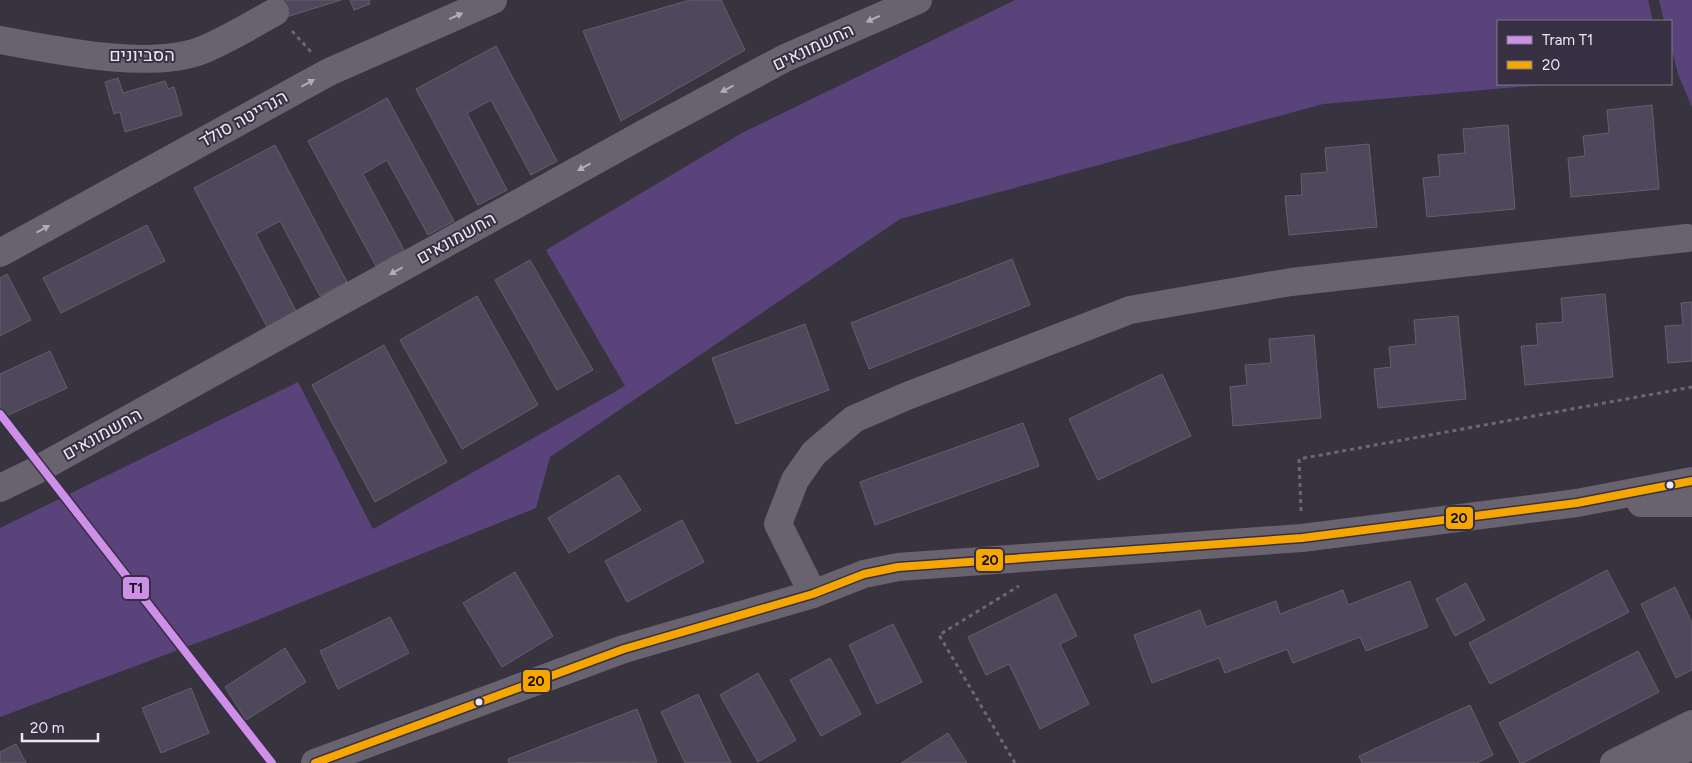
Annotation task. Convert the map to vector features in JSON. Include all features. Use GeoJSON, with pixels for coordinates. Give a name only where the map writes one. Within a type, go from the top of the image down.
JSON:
{"type":"FeatureCollection","features":[{"type":"Feature","properties":{"kind":"street","name":"הנרייטה סולד"},"geometry":{"type":"LineString","coordinates":[[0,253],[329,72],[493,0]]}},
{"type":"Feature","properties":{"kind":"street","name":"החשמונאים"},"geometry":{"type":"LineString","coordinates":[[0,488],[42,467],[627,143],[785,58],[918,0]]}},
{"type":"Feature","properties":{"kind":"street","name":"הסביונים"},"geometry":{"type":"LineString","coordinates":[[0,40],[66,51],[158,59],[180,56],[201,50],[275,12]]}},
{"type":"Feature","properties":{"kind":"street"},"geometry":{"type":"LineString","coordinates":[[813,594],[778,524],[795,480],[814,453],[854,419],[907,396],[1130,310],[1291,282],[1687,238]]}},
{"type":"Feature","properties":{"kind":"street"},"geometry":{"type":"LineString","coordinates":[[315,763],[624,649],[813,594],[864,574],[898,567],[1302,538],[1577,503],[1692,481]]}},
{"type":"Feature","properties":{"kind":"street"},"geometry":{"type":"LineString","coordinates":[[1577,503],[1692,504]]}},
{"type":"Feature","properties":{"kind":"street"},"geometry":{"type":"LineString","coordinates":[[1614,763],[1692,724]]}},
{"type":"Feature","properties":{"kind":"street"},"geometry":{"type":"LineString","coordinates":[[1653,763],[1692,746]]}},
{"type":"Feature","properties":{"kind":"path"},"geometry":{"type":"LineString","coordinates":[[275,12],[329,72]]}},
{"type":"Feature","properties":{"kind":"path"},"geometry":{"type":"LineString","coordinates":[[1302,538],[1299,459],[1692,387]]}},
{"type":"Feature","properties":{"kind":"path"},"geometry":{"type":"LineString","coordinates":[[1015,763],[940,635],[1020,585]]}},
{"type":"Feature","properties":{"kind":"shaded area"},"geometry":{"type":"Polygon","coordinates":[[[1015,0],[1648,0],[1653,20],[1497,20],[1497,85],[1541,85],[1323,104],[900,219],[550,457],[536,508],[242,626],[0,717],[0,528],[298,382],[373,529],[625,386],[546,250],[742,133],[1015,0]]]}},
{"type":"Feature","properties":{"kind":"shaded area"},"geometry":{"type":"Polygon","coordinates":[[[1659,0],[1692,0],[1692,107],[1678,74],[1672,51],[1672,20],[1664,20],[1659,0]]]}},
{"type":"Feature","properties":{"kind":"building"},"geometry":{"type":"Polygon","coordinates":[[[279,0],[341,0],[286,17],[279,0]]]}},
{"type":"Feature","properties":{"kind":"building"},"geometry":{"type":"Polygon","coordinates":[[[350,0],[369,0],[370,4],[354,10],[350,0]]]}},
{"type":"Feature","properties":{"kind":"building"},"geometry":{"type":"Polygon","coordinates":[[[690,0],[721,0],[745,50],[621,121],[583,31],[690,0]]]}},
{"type":"Feature","properties":{"kind":"building"},"geometry":{"type":"Polygon","coordinates":[[[496,46],[557,161],[531,175],[491,100],[467,113],[507,190],[478,205],[416,89],[496,46]]]}},
{"type":"Feature","properties":{"kind":"building"},"geometry":{"type":"Polygon","coordinates":[[[118,78],[123,93],[165,81],[168,89],[174,87],[182,115],[125,132],[120,112],[114,114],[105,82],[118,78]]]}},
{"type":"Feature","properties":{"kind":"building"},"geometry":{"type":"Polygon","coordinates":[[[387,98],[454,221],[428,235],[387,160],[363,174],[404,250],[376,266],[308,141],[387,98]]]}},
{"type":"Feature","properties":{"kind":"building"},"geometry":{"type":"Polygon","coordinates":[[[1652,105],[1659,189],[1571,197],[1568,158],[1585,156],[1583,136],[1609,133],[1607,110],[1652,105]]]}},
{"type":"Feature","properties":{"kind":"building"},"geometry":{"type":"Polygon","coordinates":[[[1508,125],[1515,209],[1427,217],[1423,178],[1440,176],[1438,155],[1465,153],[1463,129],[1508,125]]]}},
{"type":"Feature","properties":{"kind":"building"},"geometry":{"type":"Polygon","coordinates":[[[1369,144],[1377,227],[1289,235],[1285,196],[1302,195],[1301,174],[1327,172],[1325,148],[1369,144]]]}},
{"type":"Feature","properties":{"kind":"building"},"geometry":{"type":"Polygon","coordinates":[[[275,145],[347,282],[320,296],[280,221],[256,234],[296,311],[267,327],[194,188],[275,145]]]}},
{"type":"Feature","properties":{"kind":"building"},"geometry":{"type":"Polygon","coordinates":[[[147,225],[165,261],[61,313],[43,278],[147,225]]]}},
{"type":"Feature","properties":{"kind":"building"},"geometry":{"type":"Polygon","coordinates":[[[1012,259],[1030,305],[869,369],[851,323],[1012,259]]]}},
{"type":"Feature","properties":{"kind":"building"},"geometry":{"type":"Polygon","coordinates":[[[530,260],[593,370],[557,390],[495,280],[530,260]]]}},
{"type":"Feature","properties":{"kind":"building"},"geometry":{"type":"Polygon","coordinates":[[[7,274],[31,320],[0,336],[0,278],[7,274]]]}},
{"type":"Feature","properties":{"kind":"building"},"geometry":{"type":"Polygon","coordinates":[[[1605,294],[1613,377],[1525,385],[1521,346],[1538,345],[1536,324],[1563,322],[1561,298],[1605,294]]]}},
{"type":"Feature","properties":{"kind":"building"},"geometry":{"type":"Polygon","coordinates":[[[477,296],[538,405],[462,449],[400,340],[477,296]]]}},
{"type":"Feature","properties":{"kind":"building"},"geometry":{"type":"Polygon","coordinates":[[[1692,302],[1692,361],[1668,363],[1665,326],[1683,325],[1681,303],[1692,302]]]}},
{"type":"Feature","properties":{"kind":"building"},"geometry":{"type":"Polygon","coordinates":[[[1458,316],[1466,399],[1378,408],[1374,369],[1391,367],[1389,347],[1416,344],[1414,320],[1458,316]]]}},
{"type":"Feature","properties":{"kind":"building"},"geometry":{"type":"Polygon","coordinates":[[[805,324],[829,390],[736,424],[712,358],[805,324]]]}},
{"type":"Feature","properties":{"kind":"building"},"geometry":{"type":"Polygon","coordinates":[[[1314,335],[1321,418],[1233,426],[1230,387],[1247,385],[1245,365],[1271,363],[1269,339],[1314,335]]]}},
{"type":"Feature","properties":{"kind":"building"},"geometry":{"type":"Polygon","coordinates":[[[384,345],[447,462],[375,502],[312,385],[384,345]]]}},
{"type":"Feature","properties":{"kind":"building"},"geometry":{"type":"Polygon","coordinates":[[[50,351],[67,388],[0,419],[0,374],[50,351]]]}},
{"type":"Feature","properties":{"kind":"building"},"geometry":{"type":"Polygon","coordinates":[[[1162,374],[1191,436],[1098,480],[1069,419],[1162,374]]]}},
{"type":"Feature","properties":{"kind":"building"},"geometry":{"type":"Polygon","coordinates":[[[1023,423],[1039,466],[875,525],[860,482],[1023,423]]]}},
{"type":"Feature","properties":{"kind":"building"},"geometry":{"type":"Polygon","coordinates":[[[619,475],[641,510],[569,553],[548,518],[619,475]]]}},
{"type":"Feature","properties":{"kind":"building"},"geometry":{"type":"Polygon","coordinates":[[[682,520],[704,562],[627,602],[605,561],[682,520]]]}},
{"type":"Feature","properties":{"kind":"building"},"geometry":{"type":"Polygon","coordinates":[[[1607,570],[1629,612],[1490,684],[1469,643],[1607,570]]]}},
{"type":"Feature","properties":{"kind":"building"},"geometry":{"type":"Polygon","coordinates":[[[515,572],[553,636],[502,667],[463,603],[515,572]]]}},
{"type":"Feature","properties":{"kind":"building"},"geometry":{"type":"Polygon","coordinates":[[[1410,581],[1428,627],[1366,651],[1360,637],[1293,663],[1287,649],[1225,673],[1219,658],[1152,683],[1134,635],[1200,610],[1206,627],[1276,601],[1280,614],[1343,590],[1348,605],[1410,581]]]}},
{"type":"Feature","properties":{"kind":"building"},"geometry":{"type":"Polygon","coordinates":[[[1466,583],[1485,620],[1455,636],[1436,599],[1466,583]]]}},
{"type":"Feature","properties":{"kind":"building"},"geometry":{"type":"Polygon","coordinates":[[[1675,587],[1692,623],[1692,670],[1676,678],[1641,604],[1675,587]]]}},
{"type":"Feature","properties":{"kind":"building"},"geometry":{"type":"Polygon","coordinates":[[[1056,594],[1077,636],[1060,644],[1089,704],[1040,729],[1009,664],[986,675],[968,637],[1056,594]]]}},
{"type":"Feature","properties":{"kind":"building"},"geometry":{"type":"Polygon","coordinates":[[[390,617],[409,653],[338,689],[320,651],[390,617]]]}},
{"type":"Feature","properties":{"kind":"building"},"geometry":{"type":"Polygon","coordinates":[[[893,624],[922,682],[877,704],[849,645],[893,624]]]}},
{"type":"Feature","properties":{"kind":"building"},"geometry":{"type":"Polygon","coordinates":[[[285,648],[306,682],[246,720],[225,687],[285,648]]]}},
{"type":"Feature","properties":{"kind":"building"},"geometry":{"type":"Polygon","coordinates":[[[1638,651],[1659,692],[1520,763],[1499,723],[1638,651]]]}},
{"type":"Feature","properties":{"kind":"building"},"geometry":{"type":"Polygon","coordinates":[[[830,658],[861,714],[821,736],[790,680],[830,658]]]}},
{"type":"Feature","properties":{"kind":"building"},"geometry":{"type":"Polygon","coordinates":[[[758,673],[796,740],[758,762],[720,695],[758,673]]]}},
{"type":"Feature","properties":{"kind":"building"},"geometry":{"type":"Polygon","coordinates":[[[191,688],[209,733],[161,753],[142,708],[191,688]]]}},
{"type":"Feature","properties":{"kind":"building"},"geometry":{"type":"Polygon","coordinates":[[[698,694],[731,763],[685,763],[661,712],[698,694]]]}},
{"type":"Feature","properties":{"kind":"building"},"geometry":{"type":"Polygon","coordinates":[[[1470,705],[1493,755],[1477,763],[1362,763],[1359,756],[1470,705]]]}},
{"type":"Feature","properties":{"kind":"building"},"geometry":{"type":"Polygon","coordinates":[[[637,709],[657,762],[509,763],[508,759],[637,709]]]}},
{"type":"Feature","properties":{"kind":"building"},"geometry":{"type":"Polygon","coordinates":[[[948,733],[967,763],[901,763],[948,733]]]}},
{"type":"Feature","properties":{"kind":"building"},"geometry":{"type":"Polygon","coordinates":[[[16,744],[26,763],[0,763],[0,752],[16,744]]]}},
{"type":"Feature","properties":{"kind":"tram line","name":"T1"},"geometry":{"type":"LineString","coordinates":[[0,414],[272,763]]}},
{"type":"Feature","properties":{"kind":"transit line","name":"20"},"geometry":{"type":"LineString","coordinates":[[315,763],[624,649],[813,594],[864,574],[898,567],[1302,538],[1577,503],[1692,481]]}}]}
